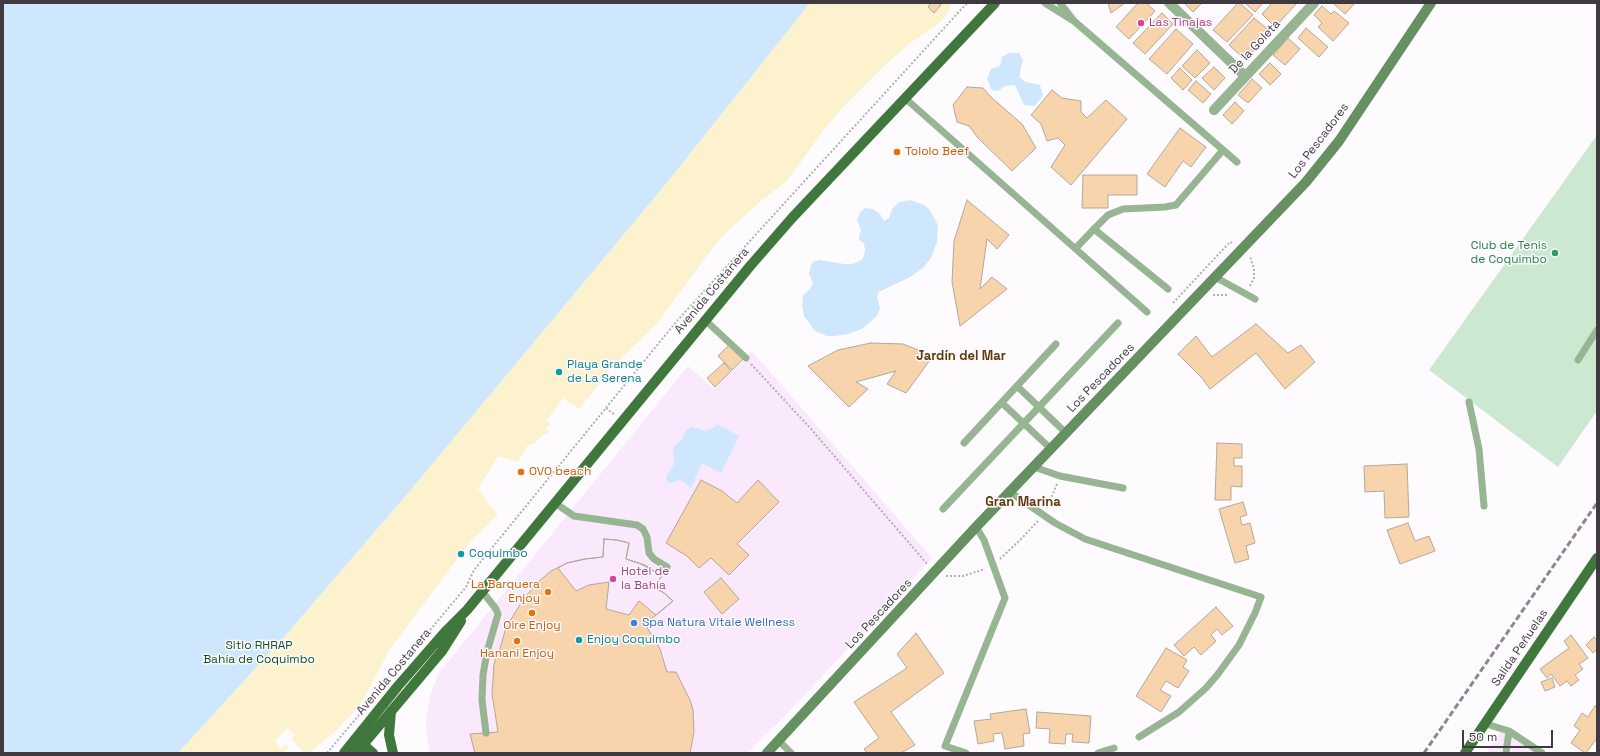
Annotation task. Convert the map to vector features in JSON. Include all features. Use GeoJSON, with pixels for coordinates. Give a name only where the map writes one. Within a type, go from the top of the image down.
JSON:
{"type":"FeatureCollection","features":[{"type":"Feature","properties":{"kind":"main road","name":"Avenida Costanera"},"geometry":{"type":"LineString","coordinates":[[356,753],[359,742],[402,680],[467,610],[751,265],[792,218],[995,3]]}},
{"type":"Feature","properties":{"kind":"main road","name":"Salida Peñuelas"},"geometry":{"type":"LineString","coordinates":[[1468,751],[1597,558]]}},
{"type":"Feature","properties":{"kind":"main road","name":"Avenida Costanera"},"geometry":{"type":"LineString","coordinates":[[344,753],[359,742],[391,711],[442,651],[453,636],[467,610]]}},
{"type":"Feature","properties":{"kind":"main road"},"geometry":{"type":"LineString","coordinates":[[391,711],[389,735],[393,753]]}},
{"type":"Feature","properties":{"kind":"main road"},"geometry":{"type":"LineString","coordinates":[[359,742],[373,753]]}},
{"type":"Feature","properties":{"kind":"street"},"geometry":{"type":"LineString","coordinates":[[1169,3],[1245,76]]}},
{"type":"Feature","properties":{"kind":"street","name":"De la Goleta"},"geometry":{"type":"LineString","coordinates":[[1214,110],[1314,3]]}},
{"type":"Feature","properties":{"kind":"street","name":"Los Pescadores"},"geometry":{"type":"LineString","coordinates":[[767,753],[976,527],[1323,162],[1339,141],[1431,3]]}},
{"type":"Feature","properties":{"kind":"lane"},"geometry":{"type":"LineString","coordinates":[[1045,3],[1074,21],[1238,162]]}},
{"type":"Feature","properties":{"kind":"lane"},"geometry":{"type":"LineString","coordinates":[[1060,3],[1074,21]]}},
{"type":"Feature","properties":{"kind":"lane"},"geometry":{"type":"LineString","coordinates":[[906,98],[1147,312]]}},
{"type":"Feature","properties":{"kind":"lane"},"geometry":{"type":"LineString","coordinates":[[1076,248],[1108,215],[1123,209],[1176,205],[1223,150]]}},
{"type":"Feature","properties":{"kind":"lane"},"geometry":{"type":"LineString","coordinates":[[1094,229],[1168,289]]}},
{"type":"Feature","properties":{"kind":"lane"},"geometry":{"type":"LineString","coordinates":[[1215,277],[1255,298]]}},
{"type":"Feature","properties":{"kind":"lane"},"geometry":{"type":"LineString","coordinates":[[705,320],[746,358]]}},
{"type":"Feature","properties":{"kind":"lane"},"geometry":{"type":"LineString","coordinates":[[943,508],[1118,323]]}},
{"type":"Feature","properties":{"kind":"lane"},"geometry":{"type":"LineString","coordinates":[[1578,360],[1597,330]]}},
{"type":"Feature","properties":{"kind":"lane"},"geometry":{"type":"LineString","coordinates":[[964,443],[1056,344]]}},
{"type":"Feature","properties":{"kind":"lane"},"geometry":{"type":"LineString","coordinates":[[1018,386],[1066,433]]}},
{"type":"Feature","properties":{"kind":"lane"},"geometry":{"type":"LineString","coordinates":[[1469,402],[1479,449],[1484,506]]}},
{"type":"Feature","properties":{"kind":"lane"},"geometry":{"type":"LineString","coordinates":[[1002,403],[1051,449]]}},
{"type":"Feature","properties":{"kind":"lane"},"geometry":{"type":"LineString","coordinates":[[1034,467],[1060,476],[1123,488]]}},
{"type":"Feature","properties":{"kind":"lane"},"geometry":{"type":"LineString","coordinates":[[1010,492],[1070,532],[1085,539],[1261,597],[1239,645],[1210,683],[1179,712],[1139,737]]}},
{"type":"Feature","properties":{"kind":"lane"},"geometry":{"type":"LineString","coordinates":[[555,503],[574,516],[637,525],[643,529],[647,537],[649,553],[654,559],[667,567]]}},
{"type":"Feature","properties":{"kind":"lane"},"geometry":{"type":"LineString","coordinates":[[966,753],[945,746],[1004,598],[984,540],[976,527]]}},
{"type":"Feature","properties":{"kind":"lane"},"geometry":{"type":"LineString","coordinates":[[482,591],[494,606],[498,614],[487,652],[483,675],[482,700],[486,733]]}},
{"type":"Feature","properties":{"kind":"lane"},"geometry":{"type":"LineString","coordinates":[[1486,724],[1509,731],[1542,753]]}},
{"type":"Feature","properties":{"kind":"lane"},"geometry":{"type":"LineString","coordinates":[[1506,753],[1509,731]]}},
{"type":"Feature","properties":{"kind":"lane"},"geometry":{"type":"LineString","coordinates":[[779,741],[791,753]]}},
{"type":"Feature","properties":{"kind":"lane"},"geometry":{"type":"LineString","coordinates":[[1098,753],[1114,748]]}},
{"type":"Feature","properties":{"kind":"path"},"geometry":{"type":"LineString","coordinates":[[466,587],[474,570],[676,322],[967,3]]}},
{"type":"Feature","properties":{"kind":"path"},"geometry":{"type":"LineString","coordinates":[[746,358],[811,429],[935,572],[942,575],[963,576],[978,572],[993,565],[1022,538],[1043,515],[1060,476]]}},
{"type":"Feature","properties":{"kind":"shaded area"},"geometry":{"type":"Polygon","coordinates":[[[752,351],[932,558],[785,716],[747,753],[430,753],[426,731],[426,718],[430,696],[439,673],[688,366],[714,389],[752,351]]]}},
{"type":"Feature","properties":{"kind":"shaded area"},"geometry":{"type":"Polygon","coordinates":[[[1504,726],[1544,753],[1486,753],[1504,726]]]}},
{"type":"Feature","properties":{"kind":"green space","name":"Club de Tenis de Coquimbo"},"geometry":{"type":"Polygon","coordinates":[[[1597,135],[1597,411],[1558,467],[1429,370],[1597,135]]]}},
{"type":"Feature","properties":{"kind":"sand","name":"Playa Grande de La Serena"},"geometry":{"type":"Polygon","coordinates":[[[810,3],[952,3],[945,17],[940,22],[909,44],[886,64],[843,107],[823,131],[787,181],[762,200],[713,247],[657,324],[616,363],[579,409],[563,398],[547,420],[551,423],[546,429],[549,432],[540,437],[534,444],[528,445],[518,462],[498,456],[478,489],[498,515],[462,552],[390,649],[367,693],[357,708],[335,732],[309,753],[304,753],[291,739],[295,734],[287,728],[275,741],[281,749],[286,744],[289,747],[284,753],[178,753],[285,636],[403,499],[665,185],[810,3]]]}},
{"type":"Feature","properties":{"kind":"water"},"geometry":{"type":"Polygon","coordinates":[[[3,3],[810,3],[665,185],[403,499],[285,636],[178,753],[3,753],[3,3]]]}},
{"type":"Feature","properties":{"kind":"water"},"geometry":{"type":"Polygon","coordinates":[[[1009,53],[1019,53],[1023,60],[1020,78],[1026,82],[1040,85],[1043,95],[1035,106],[1024,105],[1015,85],[1005,86],[998,91],[992,90],[987,79],[991,69],[1000,66],[1002,57],[1009,53]]]}},
{"type":"Feature","properties":{"kind":"water"},"geometry":{"type":"Polygon","coordinates":[[[910,200],[924,205],[929,209],[936,221],[938,227],[937,242],[931,258],[923,268],[910,277],[879,292],[877,297],[880,308],[877,316],[862,329],[848,334],[834,336],[827,336],[815,331],[804,316],[802,305],[803,295],[811,288],[813,283],[809,273],[813,262],[820,260],[852,264],[860,261],[863,258],[865,251],[864,243],[859,240],[861,230],[857,220],[860,212],[865,208],[873,209],[880,214],[884,221],[889,218],[892,209],[899,202],[910,200]]]}},
{"type":"Feature","properties":{"kind":"water"},"geometry":{"type":"Polygon","coordinates":[[[717,424],[739,436],[721,473],[702,463],[691,488],[683,481],[679,480],[669,483],[666,480],[667,475],[674,464],[673,448],[682,440],[686,430],[692,427],[706,431],[713,428],[717,424]]]}},
{"type":"Feature","properties":{"kind":"building"},"geometry":{"type":"Polygon","coordinates":[[[931,3],[938,3],[941,5],[934,13],[928,7],[931,3]]]}},
{"type":"Feature","properties":{"kind":"building"},"geometry":{"type":"Polygon","coordinates":[[[1108,3],[1125,3],[1111,13],[1108,3]]]}},
{"type":"Feature","properties":{"kind":"building"},"geometry":{"type":"Polygon","coordinates":[[[1138,3],[1146,3],[1155,11],[1129,39],[1116,27],[1138,3]]]}},
{"type":"Feature","properties":{"kind":"building"},"geometry":{"type":"Polygon","coordinates":[[[1184,3],[1202,3],[1193,12],[1184,3]]]}},
{"type":"Feature","properties":{"kind":"building"},"geometry":{"type":"Polygon","coordinates":[[[1238,3],[1240,3],[1253,15],[1227,42],[1213,30],[1238,3]]]}},
{"type":"Feature","properties":{"kind":"building"},"geometry":{"type":"Polygon","coordinates":[[[1245,3],[1263,3],[1255,12],[1245,3]]]}},
{"type":"Feature","properties":{"kind":"building"},"geometry":{"type":"Polygon","coordinates":[[[1272,3],[1297,3],[1275,27],[1262,14],[1272,3]]]}},
{"type":"Feature","properties":{"kind":"building"},"geometry":{"type":"Polygon","coordinates":[[[1333,3],[1355,3],[1345,14],[1333,3]]]}},
{"type":"Feature","properties":{"kind":"building"},"geometry":{"type":"Polygon","coordinates":[[[1322,6],[1331,14],[1334,11],[1349,23],[1333,41],[1318,27],[1322,23],[1314,15],[1322,6]]]}},
{"type":"Feature","properties":{"kind":"building"},"geometry":{"type":"Polygon","coordinates":[[[1162,13],[1173,24],[1145,54],[1133,43],[1162,13]]]}},
{"type":"Feature","properties":{"kind":"building"},"geometry":{"type":"Polygon","coordinates":[[[1254,18],[1271,32],[1245,60],[1229,45],[1254,18]]]}},
{"type":"Feature","properties":{"kind":"building"},"geometry":{"type":"Polygon","coordinates":[[[1306,28],[1328,47],[1319,57],[1298,38],[1306,28]]]}},
{"type":"Feature","properties":{"kind":"building"},"geometry":{"type":"Polygon","coordinates":[[[1176,29],[1193,44],[1167,74],[1149,59],[1176,29]]]}},
{"type":"Feature","properties":{"kind":"building"},"geometry":{"type":"Polygon","coordinates":[[[1288,38],[1300,49],[1285,65],[1273,55],[1288,38]]]}},
{"type":"Feature","properties":{"kind":"building"},"geometry":{"type":"Polygon","coordinates":[[[1197,50],[1210,63],[1195,78],[1182,66],[1197,50]]]}},
{"type":"Feature","properties":{"kind":"building"},"geometry":{"type":"Polygon","coordinates":[[[1270,63],[1281,74],[1270,85],[1259,74],[1270,63]]]}},
{"type":"Feature","properties":{"kind":"building"},"geometry":{"type":"Polygon","coordinates":[[[1214,67],[1225,78],[1214,90],[1202,78],[1214,67]]]}},
{"type":"Feature","properties":{"kind":"building"},"geometry":{"type":"Polygon","coordinates":[[[1180,68],[1192,80],[1183,90],[1171,78],[1180,68]]]}},
{"type":"Feature","properties":{"kind":"building"},"geometry":{"type":"Polygon","coordinates":[[[1252,79],[1262,88],[1248,103],[1238,95],[1252,79]]]}},
{"type":"Feature","properties":{"kind":"building"},"geometry":{"type":"Polygon","coordinates":[[[1196,81],[1211,94],[1203,103],[1188,90],[1196,81]]]}},
{"type":"Feature","properties":{"kind":"building"},"geometry":{"type":"Polygon","coordinates":[[[967,87],[983,88],[992,98],[1022,124],[1036,148],[1012,171],[978,138],[969,126],[957,122],[953,105],[967,87]]]}},
{"type":"Feature","properties":{"kind":"building"},"geometry":{"type":"Polygon","coordinates":[[[1052,90],[1062,98],[1081,101],[1081,112],[1087,118],[1106,100],[1127,119],[1071,185],[1051,167],[1065,145],[1058,138],[1047,141],[1041,124],[1031,115],[1052,90]]]}},
{"type":"Feature","properties":{"kind":"building"},"geometry":{"type":"Polygon","coordinates":[[[1235,102],[1244,111],[1232,124],[1223,115],[1235,102]]]}},
{"type":"Feature","properties":{"kind":"building"},"geometry":{"type":"Polygon","coordinates":[[[1180,128],[1206,147],[1191,167],[1183,161],[1165,187],[1147,174],[1180,128]]]}},
{"type":"Feature","properties":{"kind":"building"},"geometry":{"type":"Polygon","coordinates":[[[1083,175],[1137,175],[1137,195],[1108,195],[1108,208],[1082,208],[1083,175]]]}},
{"type":"Feature","properties":{"kind":"building"},"geometry":{"type":"Polygon","coordinates":[[[967,200],[1009,235],[997,249],[987,239],[980,289],[992,277],[1007,289],[960,326],[952,282],[954,241],[967,200]]]}},
{"type":"Feature","properties":{"kind":"building"},"geometry":{"type":"Polygon","coordinates":[[[1256,324],[1288,353],[1301,345],[1315,362],[1285,389],[1256,353],[1210,389],[1202,378],[1178,354],[1196,336],[1212,357],[1256,324]]]}},
{"type":"Feature","properties":{"kind":"building"},"geometry":{"type":"Polygon","coordinates":[[[871,343],[903,344],[933,356],[906,393],[887,384],[896,371],[856,382],[868,389],[849,407],[808,366],[838,350],[871,343]]]}},
{"type":"Feature","properties":{"kind":"building"},"geometry":{"type":"Polygon","coordinates":[[[729,345],[743,359],[732,370],[718,356],[729,345]]]}},
{"type":"Feature","properties":{"kind":"building"},"geometry":{"type":"Polygon","coordinates":[[[724,363],[731,371],[715,387],[707,378],[724,363]]]}},
{"type":"Feature","properties":{"kind":"building"},"geometry":{"type":"Polygon","coordinates":[[[1217,443],[1242,444],[1242,458],[1234,458],[1234,466],[1242,466],[1242,487],[1231,486],[1231,500],[1215,500],[1217,443]]]}},
{"type":"Feature","properties":{"kind":"building"},"geometry":{"type":"Polygon","coordinates":[[[1407,464],[1409,517],[1385,518],[1384,491],[1365,492],[1364,466],[1407,464]]]}},
{"type":"Feature","properties":{"kind":"building"},"geometry":{"type":"Polygon","coordinates":[[[701,480],[722,491],[737,503],[758,480],[779,502],[737,544],[749,555],[729,575],[711,558],[699,568],[687,556],[666,543],[701,480]]]}},
{"type":"Feature","properties":{"kind":"building"},"geometry":{"type":"Polygon","coordinates":[[[1243,502],[1247,515],[1240,517],[1242,525],[1250,523],[1255,543],[1246,546],[1249,559],[1235,563],[1219,509],[1243,502]]]}},
{"type":"Feature","properties":{"kind":"building"},"geometry":{"type":"Polygon","coordinates":[[[1408,523],[1415,541],[1429,536],[1435,551],[1400,564],[1387,530],[1408,523]]]}},
{"type":"Feature","properties":{"kind":"building","name":"Enjoy Coquimbo"},"geometry":{"type":"Polygon","coordinates":[[[604,539],[629,543],[626,559],[645,565],[662,576],[654,586],[673,601],[645,624],[660,649],[667,672],[676,672],[690,700],[693,710],[694,732],[690,753],[475,753],[470,734],[498,732],[492,694],[494,665],[505,631],[514,614],[525,597],[538,582],[551,571],[567,563],[603,557],[604,539]]]}},
{"type":"Feature","properties":{"kind":"building","name":"Hotel de la Bahía"},"geometry":{"type":"Polygon","coordinates":[[[604,539],[629,543],[626,559],[641,564],[662,576],[652,587],[664,593],[673,601],[656,615],[639,601],[629,615],[606,609],[609,582],[589,585],[576,591],[558,568],[567,563],[603,557],[604,539]]]}},
{"type":"Feature","properties":{"kind":"building"},"geometry":{"type":"Polygon","coordinates":[[[721,578],[739,599],[722,614],[704,592],[721,578]]]}},
{"type":"Feature","properties":{"kind":"building"},"geometry":{"type":"Polygon","coordinates":[[[1216,607],[1233,626],[1222,635],[1217,629],[1211,635],[1216,641],[1201,655],[1194,647],[1184,656],[1174,645],[1216,607]]]}},
{"type":"Feature","properties":{"kind":"building"},"geometry":{"type":"Polygon","coordinates":[[[916,633],[944,673],[891,712],[915,745],[901,753],[867,753],[864,749],[879,738],[854,702],[907,668],[897,654],[916,633]]]}},
{"type":"Feature","properties":{"kind":"building"},"geometry":{"type":"Polygon","coordinates":[[[1571,635],[1588,658],[1579,664],[1583,669],[1575,675],[1579,680],[1571,686],[1567,681],[1560,686],[1551,674],[1547,678],[1540,669],[1569,648],[1564,641],[1571,635]]]}},
{"type":"Feature","properties":{"kind":"building"},"geometry":{"type":"Polygon","coordinates":[[[1594,637],[1597,640],[1597,649],[1593,653],[1586,645],[1594,637]]]}},
{"type":"Feature","properties":{"kind":"building"},"geometry":{"type":"Polygon","coordinates":[[[1166,648],[1187,660],[1183,667],[1189,671],[1178,688],[1166,681],[1160,690],[1171,696],[1161,712],[1136,696],[1166,648]]]}},
{"type":"Feature","properties":{"kind":"building"},"geometry":{"type":"Polygon","coordinates":[[[1552,678],[1555,687],[1545,691],[1541,682],[1552,678]]]}},
{"type":"Feature","properties":{"kind":"building"},"geometry":{"type":"Polygon","coordinates":[[[1595,706],[1597,708],[1597,738],[1585,753],[1571,743],[1580,730],[1574,726],[1582,713],[1588,717],[1595,706]]]}},
{"type":"Feature","properties":{"kind":"building"},"geometry":{"type":"Polygon","coordinates":[[[1026,709],[1030,733],[1023,734],[1024,746],[1005,749],[1002,733],[993,734],[994,741],[978,744],[974,721],[991,719],[990,714],[1026,709]]]}},
{"type":"Feature","properties":{"kind":"building"},"geometry":{"type":"Polygon","coordinates":[[[1037,712],[1091,716],[1089,743],[1072,742],[1073,734],[1066,734],[1065,744],[1049,743],[1050,729],[1036,728],[1037,712]]]}},
{"type":"Feature","properties":{"kind":"railway"},"geometry":{"type":"LineString","coordinates":[[1424,753],[1597,503]]}},
{"type":"Feature","properties":{"kind":"place","name":"Las Tinajas"},"geometry":{"type":"Point","coordinates":[1141,23]}},
{"type":"Feature","properties":{"kind":"place","name":"Tololo Beef"},"geometry":{"type":"Point","coordinates":[897,152]}},
{"type":"Feature","properties":{"kind":"place","name":"Club de Tenis de Coquimbo"},"geometry":{"type":"Point","coordinates":[1555,253]}},
{"type":"Feature","properties":{"kind":"place","name":"Playa Grande de La Serena"},"geometry":{"type":"Point","coordinates":[559,372]}},
{"type":"Feature","properties":{"kind":"place","name":"OVO beach"},"geometry":{"type":"Point","coordinates":[521,472]}},
{"type":"Feature","properties":{"kind":"place","name":"Coquimbo"},"geometry":{"type":"Point","coordinates":[461,554]}},
{"type":"Feature","properties":{"kind":"place","name":"Hotel de la Bahía"},"geometry":{"type":"Point","coordinates":[613,579]}},
{"type":"Feature","properties":{"kind":"place","name":"La Barquera Enjoy"},"geometry":{"type":"Point","coordinates":[548,592]}},
{"type":"Feature","properties":{"kind":"place","name":"Oire Enjoy"},"geometry":{"type":"Point","coordinates":[532,613]}},
{"type":"Feature","properties":{"kind":"place","name":"Spa Natura Vitale Wellness"},"geometry":{"type":"Point","coordinates":[634,623]}},
{"type":"Feature","properties":{"kind":"place","name":"Enjoy Coquimbo"},"geometry":{"type":"Point","coordinates":[579,640]}},
{"type":"Feature","properties":{"kind":"place","name":"Hanani Enjoy"},"geometry":{"type":"Point","coordinates":[517,641]}},
{"type":"Feature","properties":{"kind":"district","name":"Jardín del Mar"},"geometry":{"type":"Point","coordinates":[961,356]}},
{"type":"Feature","properties":{"kind":"district","name":"Gran Marina"},"geometry":{"type":"Point","coordinates":[1023,502]}},
{"type":"Feature","properties":{"kind":"park label","name":"Sitio RHRAP Bahía de Coquimbo"},"geometry":{"type":"Point","coordinates":[259,653]}}]}
